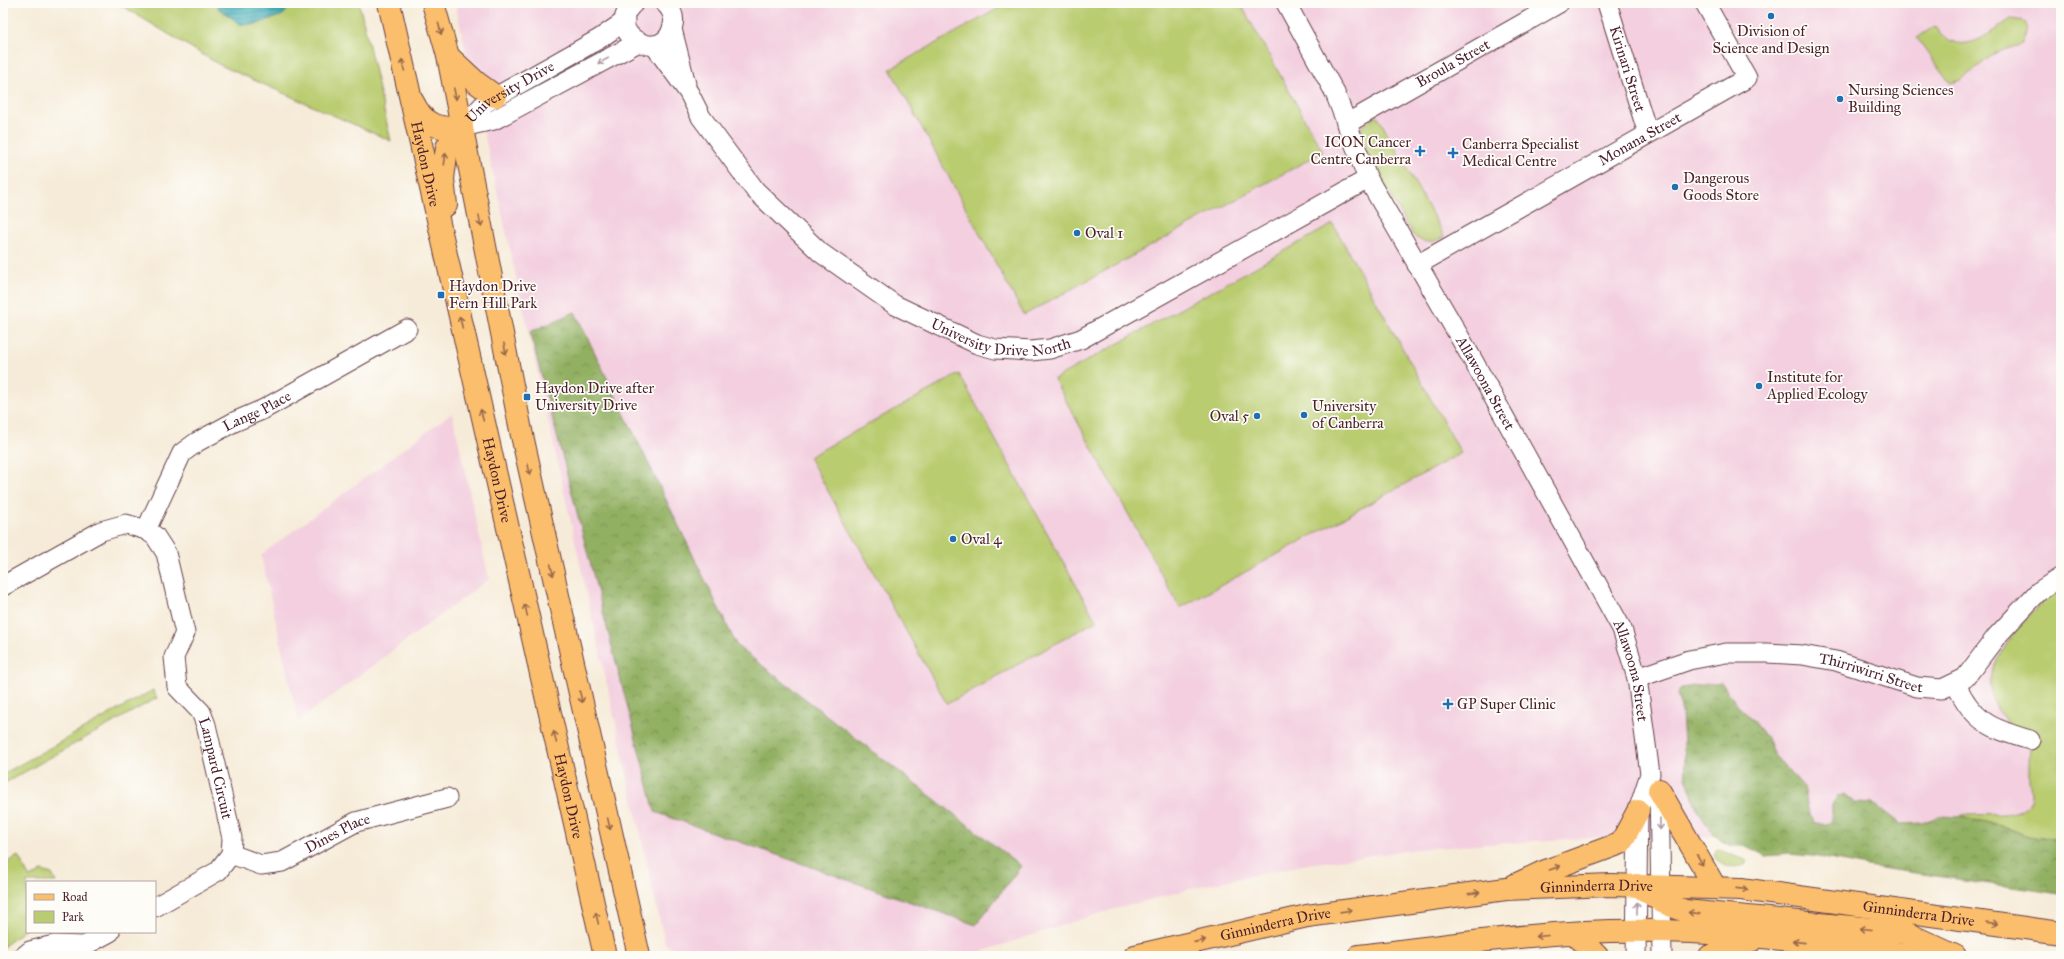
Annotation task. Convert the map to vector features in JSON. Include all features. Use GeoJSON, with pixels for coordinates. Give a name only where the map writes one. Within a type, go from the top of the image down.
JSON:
{"type":"FeatureCollection","features":[{"type":"Feature","properties":{"kind":"main road","name":"Haydon Drive"},"geometry":{"type":"LineString","coordinates":[[389,3],[605,956]]}},
{"type":"Feature","properties":{"kind":"main road"},"geometry":{"type":"LineString","coordinates":[[433,3],[448,56],[521,431],[639,956]]}},
{"type":"Feature","properties":{"kind":"main road"},"geometry":{"type":"LineString","coordinates":[[448,56],[477,83],[496,96]]}},
{"type":"Feature","properties":{"kind":"main road"},"geometry":{"type":"LineString","coordinates":[[409,94],[418,112],[426,121],[446,129],[462,127]]}},
{"type":"Feature","properties":{"kind":"main road"},"geometry":{"type":"LineString","coordinates":[[451,280],[455,245],[447,213],[443,179],[447,147],[462,127]]}},
{"type":"Feature","properties":{"kind":"main road"},"geometry":{"type":"LineString","coordinates":[[1655,782],[1715,887]]}},
{"type":"Feature","properties":{"kind":"main road"},"geometry":{"type":"LineString","coordinates":[[1506,889],[1543,872],[1621,843],[1638,811]]}},
{"type":"Feature","properties":{"kind":"main road","name":"Ginninderra Drive"},"geometry":{"type":"LineString","coordinates":[[1135,956],[1307,916],[1506,889],[1637,885],[1662,894],[1715,887],[1741,889],[1912,911],[2061,933]]}},
{"type":"Feature","properties":{"kind":"main road"},"geometry":{"type":"LineString","coordinates":[[1662,894],[1693,913],[1904,932],[1955,956]]}},
{"type":"Feature","properties":{"kind":"main road"},"geometry":{"type":"LineString","coordinates":[[1359,956],[1574,933],[1636,931],[1760,938],[1917,956]]}},
{"type":"Feature","properties":{"kind":"main road"},"geometry":{"type":"LineString","coordinates":[[1574,933],[1597,956]]}},
{"type":"Feature","properties":{"kind":"main road"},"geometry":{"type":"LineString","coordinates":[[1710,956],[1760,938]]}},
{"type":"Feature","properties":{"kind":"street","name":"University Drive North"},"geometry":{"type":"LineString","coordinates":[[665,3],[673,16],[672,29],[689,93]]}},
{"type":"Feature","properties":{"kind":"street","name":"Allawoona Street"},"geometry":{"type":"LineString","coordinates":[[1286,3],[1335,93],[1368,179],[1470,355],[1622,629],[1637,678],[1655,782],[1662,894],[1662,956]]}},
{"type":"Feature","properties":{"kind":"street","name":"Broula Street"},"geometry":{"type":"LineString","coordinates":[[1346,124],[1559,3]]}},
{"type":"Feature","properties":{"kind":"street","name":"Kirinari Street"},"geometry":{"type":"LineString","coordinates":[[1607,3],[1648,134]]}},
{"type":"Feature","properties":{"kind":"street","name":"Monana Street"},"geometry":{"type":"LineString","coordinates":[[1417,265],[1747,78],[1705,3]]}},
{"type":"Feature","properties":{"kind":"street","name":"University Drive North"},"geometry":{"type":"LineString","coordinates":[[630,8],[628,33],[645,44],[689,93],[702,117],[756,190],[820,253],[895,305],[977,344],[995,348],[1031,351],[1050,349],[1081,339],[1368,179]]}},
{"type":"Feature","properties":{"kind":"street","name":"University Drive"},"geometry":{"type":"LineString","coordinates":[[462,127],[484,103],[599,39],[630,8]]}},
{"type":"Feature","properties":{"kind":"street","name":"University Drive"},"geometry":{"type":"LineString","coordinates":[[462,127],[494,120],[645,44],[667,38],[672,29]]}},
{"type":"Feature","properties":{"kind":"street","name":"Lange Place"},"geometry":{"type":"LineString","coordinates":[[146,530],[182,453],[203,439],[234,422],[264,410],[407,329]]}},
{"type":"Feature","properties":{"kind":"street","name":"Lampard Circuit"},"geometry":{"type":"LineString","coordinates":[[3,586],[101,531],[126,524],[146,530],[155,536],[161,544],[170,564],[185,633],[174,657],[178,687],[201,712],[206,725],[232,838],[230,854]]}},
{"type":"Feature","properties":{"kind":"street","name":"Thirriwirri Street"},"geometry":{"type":"LineString","coordinates":[[1637,678],[1689,660],[1726,654],[1767,653],[1802,655],[1836,661],[1928,689],[1942,689],[1956,684],[1972,670],[1996,637],[2038,592],[2061,577]]}},
{"type":"Feature","properties":{"kind":"street"},"geometry":{"type":"LineString","coordinates":[[1956,684],[1964,703],[1988,724],[2005,733],[2030,740]]}},
{"type":"Feature","properties":{"kind":"street","name":"Allawoona Street"},"geometry":{"type":"LineString","coordinates":[[1636,956],[1638,811],[1655,782]]}},
{"type":"Feature","properties":{"kind":"street","name":"Dines Place"},"geometry":{"type":"LineString","coordinates":[[230,854],[261,865],[282,862],[356,822],[447,798]]}},
{"type":"Feature","properties":{"kind":"street"},"geometry":{"type":"LineString","coordinates":[[156,906],[218,871],[230,854]]}},
{"type":"Feature","properties":{"kind":"street"},"geometry":{"type":"LineString","coordinates":[[24,956],[30,951],[54,945],[84,946],[108,933]]}},
{"type":"Feature","properties":{"kind":"shaded area","name":"University of Canberra"},"geometry":{"type":"Polygon","coordinates":[[[455,3],[2061,3],[2061,882],[1738,826],[1708,837],[1582,838],[1417,849],[1308,864],[1201,886],[1097,914],[968,956],[687,956],[665,944],[455,3]]]}},
{"type":"Feature","properties":{"kind":"shaded area"},"geometry":{"type":"Polygon","coordinates":[[[452,413],[489,579],[298,721],[261,555],[452,413]]]}},
{"type":"Feature","properties":{"kind":"green space"},"geometry":{"type":"Polygon","coordinates":[[[117,3],[359,3],[391,141],[220,65],[117,3]]]}},
{"type":"Feature","properties":{"kind":"green space","name":"Oval 1"},"geometry":{"type":"Polygon","coordinates":[[[1008,3],[1240,3],[1323,152],[1024,315],[890,69],[1008,3]]]}},
{"type":"Feature","properties":{"kind":"green space"},"geometry":{"type":"Polygon","coordinates":[[[2011,19],[2025,21],[2028,30],[2022,44],[1995,53],[1961,80],[1950,83],[1917,38],[1935,26],[1943,36],[1954,42],[1971,42],[1988,35],[2011,19]]]}},
{"type":"Feature","properties":{"kind":"green space"},"geometry":{"type":"Polygon","coordinates":[[[1377,115],[1444,237],[1435,241],[1427,242],[1419,240],[1412,234],[1366,151],[1361,136],[1362,126],[1377,115]]]}},
{"type":"Feature","properties":{"kind":"green space","name":"Oval 5"},"geometry":{"type":"Polygon","coordinates":[[[1333,224],[1461,453],[1180,608],[1054,379],[1333,224]]]}},
{"type":"Feature","properties":{"kind":"green space"},"geometry":{"type":"Polygon","coordinates":[[[575,312],[737,646],[1021,866],[976,925],[655,812],[530,332],[575,312]]]}},
{"type":"Feature","properties":{"kind":"green space","name":"Oval 4"},"geometry":{"type":"Polygon","coordinates":[[[959,374],[1096,621],[947,704],[809,457],[959,374]]]}},
{"type":"Feature","properties":{"kind":"green space"},"geometry":{"type":"Polygon","coordinates":[[[2061,587],[2061,841],[2027,836],[2001,825],[1959,817],[1967,815],[2012,813],[2021,810],[2028,804],[2031,795],[2029,780],[2030,749],[2000,713],[1993,700],[1991,685],[1994,669],[2001,653],[2011,637],[2023,622],[2049,596],[2061,587]]]}},
{"type":"Feature","properties":{"kind":"green space"},"geometry":{"type":"Polygon","coordinates":[[[1721,682],[1738,706],[1753,720],[1767,738],[1774,755],[1804,787],[1809,814],[1815,824],[1827,824],[1832,819],[1832,805],[1838,795],[1845,794],[1855,802],[1873,803],[1900,824],[1922,823],[1940,816],[1959,817],[2001,825],[2027,836],[2061,841],[2061,894],[1867,866],[1813,856],[1789,854],[1766,856],[1746,846],[1731,846],[1720,840],[1710,830],[1697,809],[1686,777],[1682,712],[1677,694],[1681,688],[1721,682]]]}},
{"type":"Feature","properties":{"kind":"green space"},"geometry":{"type":"Polygon","coordinates":[[[153,690],[157,698],[3,784],[3,774],[153,690]]]}},
{"type":"Feature","properties":{"kind":"green space"},"geometry":{"type":"Polygon","coordinates":[[[1717,849],[1747,861],[1745,865],[1736,867],[1727,866],[1720,862],[1714,855],[1717,849]]]}},
{"type":"Feature","properties":{"kind":"green space"},"geometry":{"type":"Polygon","coordinates":[[[18,856],[30,878],[42,871],[52,874],[56,881],[26,881],[26,929],[3,947],[3,865],[18,856]]]}},
{"type":"Feature","properties":{"kind":"water"},"geometry":{"type":"Polygon","coordinates":[[[216,3],[293,3],[283,15],[257,24],[242,25],[219,9],[216,3]]]}},
{"type":"Feature","properties":{"kind":"place","name":"Division of Science and Design"},"geometry":{"type":"Point","coordinates":[1771,16]}},
{"type":"Feature","properties":{"kind":"place","name":"Nursing Sciences Building"},"geometry":{"type":"Point","coordinates":[1840,99]}},
{"type":"Feature","properties":{"kind":"place","name":"ICON Cancer Centre Canberra"},"geometry":{"type":"Point","coordinates":[1420,151]}},
{"type":"Feature","properties":{"kind":"place","name":"Canberra Specialist Medical Centre"},"geometry":{"type":"Point","coordinates":[1453,153]}},
{"type":"Feature","properties":{"kind":"place","name":"Dangerous Goods Store"},"geometry":{"type":"Point","coordinates":[1675,187]}},
{"type":"Feature","properties":{"kind":"place","name":"Oval 1"},"geometry":{"type":"Point","coordinates":[1077,233]}},
{"type":"Feature","properties":{"kind":"place","name":"Haydon Drive Fern Hill Park"},"geometry":{"type":"Point","coordinates":[441,295]}},
{"type":"Feature","properties":{"kind":"place","name":"Institute for Applied Ecology"},"geometry":{"type":"Point","coordinates":[1759,386]}},
{"type":"Feature","properties":{"kind":"place","name":"Haydon Drive after University Drive"},"geometry":{"type":"Point","coordinates":[527,397]}},
{"type":"Feature","properties":{"kind":"place","name":"University of Canberra"},"geometry":{"type":"Point","coordinates":[1304,415]}},
{"type":"Feature","properties":{"kind":"place","name":"Oval 5"},"geometry":{"type":"Point","coordinates":[1257,416]}},
{"type":"Feature","properties":{"kind":"place","name":"Oval 4"},"geometry":{"type":"Point","coordinates":[953,539]}},
{"type":"Feature","properties":{"kind":"place","name":"GP Super Clinic"},"geometry":{"type":"Point","coordinates":[1448,704]}}]}
